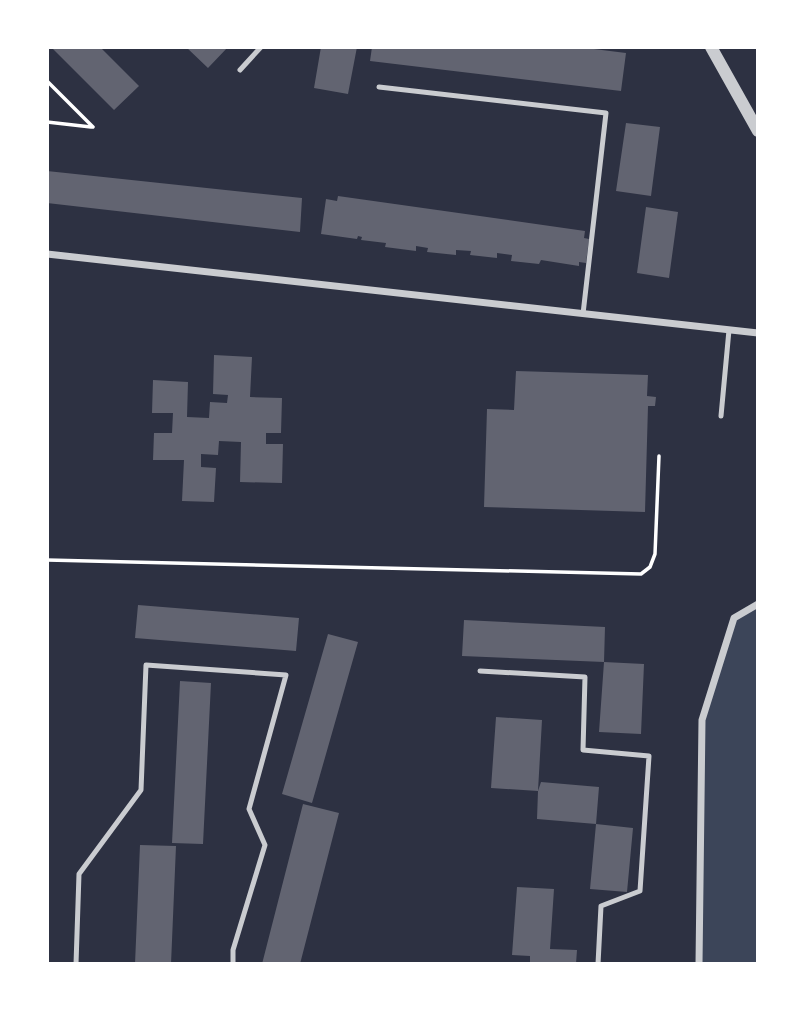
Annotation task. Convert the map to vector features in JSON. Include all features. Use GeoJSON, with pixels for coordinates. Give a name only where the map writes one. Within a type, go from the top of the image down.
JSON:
{"type":"FeatureCollection","features":[{"type":"Feature","properties":{"kind":"street"},"geometry":{"type":"LineString","coordinates":[[711,47],[758,131]]}},
{"type":"Feature","properties":{"kind":"street"},"geometry":{"type":"LineString","coordinates":[[47,254],[758,333]]}},
{"type":"Feature","properties":{"kind":"street"},"geometry":{"type":"LineString","coordinates":[[699,964],[702,720],[734,618],[758,604]]}},
{"type":"Feature","properties":{"kind":"lane"},"geometry":{"type":"LineString","coordinates":[[240,70],[261,47]]}},
{"type":"Feature","properties":{"kind":"lane"},"geometry":{"type":"LineString","coordinates":[[379,87],[606,113],[583,314]]}},
{"type":"Feature","properties":{"kind":"lane"},"geometry":{"type":"LineString","coordinates":[[721,416],[729,330]]}},
{"type":"Feature","properties":{"kind":"lane"},"geometry":{"type":"LineString","coordinates":[[76,964],[79,874],[141,790],[146,665],[286,676],[249,809],[265,845],[233,950],[233,964]]}},
{"type":"Feature","properties":{"kind":"lane"},"geometry":{"type":"LineString","coordinates":[[480,671],[585,677],[583,750],[649,756],[640,891],[601,906],[598,964]]}},
{"type":"Feature","properties":{"kind":"path"},"geometry":{"type":"LineString","coordinates":[[47,81],[93,127],[47,122]]}},
{"type":"Feature","properties":{"kind":"path"},"geometry":{"type":"LineString","coordinates":[[47,560],[641,573],[650,567],[655,554],[659,456]]}},
{"type":"Feature","properties":{"kind":"shaded area"},"geometry":{"type":"Polygon","coordinates":[[[758,604],[758,964],[699,964],[702,720],[734,618],[758,604]]]}},
{"type":"Feature","properties":{"kind":"building"},"geometry":{"type":"Polygon","coordinates":[[[51,47],[100,47],[139,86],[114,110],[51,47]]]}},
{"type":"Feature","properties":{"kind":"building"},"geometry":{"type":"Polygon","coordinates":[[[186,47],[228,47],[208,68],[186,47]]]}},
{"type":"Feature","properties":{"kind":"building"},"geometry":{"type":"Polygon","coordinates":[[[321,47],[357,47],[348,94],[314,88],[321,47]]]}},
{"type":"Feature","properties":{"kind":"building"},"geometry":{"type":"Polygon","coordinates":[[[372,47],[578,47],[626,53],[621,91],[370,61],[372,47]]]}},
{"type":"Feature","properties":{"kind":"building"},"geometry":{"type":"Polygon","coordinates":[[[626,123],[660,127],[651,196],[616,191],[626,123]]]}},
{"type":"Feature","properties":{"kind":"building"},"geometry":{"type":"Polygon","coordinates":[[[47,171],[302,198],[300,232],[47,203],[47,171]]]}},
{"type":"Feature","properties":{"kind":"building"},"geometry":{"type":"Polygon","coordinates":[[[338,196],[585,231],[584,238],[589,239],[586,263],[579,262],[579,266],[541,260],[539,264],[511,261],[512,255],[497,253],[497,258],[470,255],[471,251],[456,250],[456,255],[427,252],[428,248],[416,246],[416,251],[385,247],[386,243],[361,240],[362,237],[358,236],[357,239],[321,234],[326,199],[337,201],[338,196]]]}},
{"type":"Feature","properties":{"kind":"building"},"geometry":{"type":"Polygon","coordinates":[[[646,207],[678,212],[669,278],[637,273],[646,207]]]}},
{"type":"Feature","properties":{"kind":"building"},"geometry":{"type":"Polygon","coordinates":[[[214,355],[252,357],[250,397],[282,398],[281,433],[266,433],[266,444],[283,444],[282,483],[240,482],[241,442],[219,441],[218,455],[201,454],[201,467],[216,468],[214,502],[182,501],[184,460],[153,460],[154,433],[172,433],[173,413],[152,413],[153,380],[188,382],[187,417],[209,418],[210,402],[227,403],[228,395],[213,394],[214,355]]]}},
{"type":"Feature","properties":{"kind":"building"},"geometry":{"type":"Polygon","coordinates":[[[516,371],[648,375],[647,396],[656,397],[655,406],[648,406],[645,512],[484,507],[487,409],[514,410],[516,371]]]}},
{"type":"Feature","properties":{"kind":"building"},"geometry":{"type":"Polygon","coordinates":[[[138,605],[299,618],[296,651],[135,638],[138,605]]]}},
{"type":"Feature","properties":{"kind":"building"},"geometry":{"type":"Polygon","coordinates":[[[464,620],[605,627],[604,662],[462,656],[464,620]]]}},
{"type":"Feature","properties":{"kind":"building"},"geometry":{"type":"Polygon","coordinates":[[[328,634],[358,642],[312,803],[282,794],[328,634]]]}},
{"type":"Feature","properties":{"kind":"building"},"geometry":{"type":"Polygon","coordinates":[[[604,662],[644,664],[641,734],[599,732],[604,662]]]}},
{"type":"Feature","properties":{"kind":"building"},"geometry":{"type":"Polygon","coordinates":[[[180,681],[211,683],[203,844],[172,843],[180,681]]]}},
{"type":"Feature","properties":{"kind":"building"},"geometry":{"type":"Polygon","coordinates":[[[496,717],[542,720],[538,791],[491,788],[496,717]]]}},
{"type":"Feature","properties":{"kind":"building"},"geometry":{"type":"Polygon","coordinates":[[[541,782],[599,787],[596,824],[537,819],[541,782]]]}},
{"type":"Feature","properties":{"kind":"building"},"geometry":{"type":"Polygon","coordinates":[[[303,804],[339,813],[300,964],[262,964],[303,804]]]}},
{"type":"Feature","properties":{"kind":"building"},"geometry":{"type":"Polygon","coordinates":[[[596,824],[633,828],[627,892],[590,889],[596,824]]]}},
{"type":"Feature","properties":{"kind":"building"},"geometry":{"type":"Polygon","coordinates":[[[140,845],[176,846],[171,964],[135,964],[140,845]]]}},
{"type":"Feature","properties":{"kind":"building"},"geometry":{"type":"Polygon","coordinates":[[[517,887],[554,889],[550,949],[577,950],[576,964],[530,964],[530,956],[512,955],[517,887]]]}}]}
